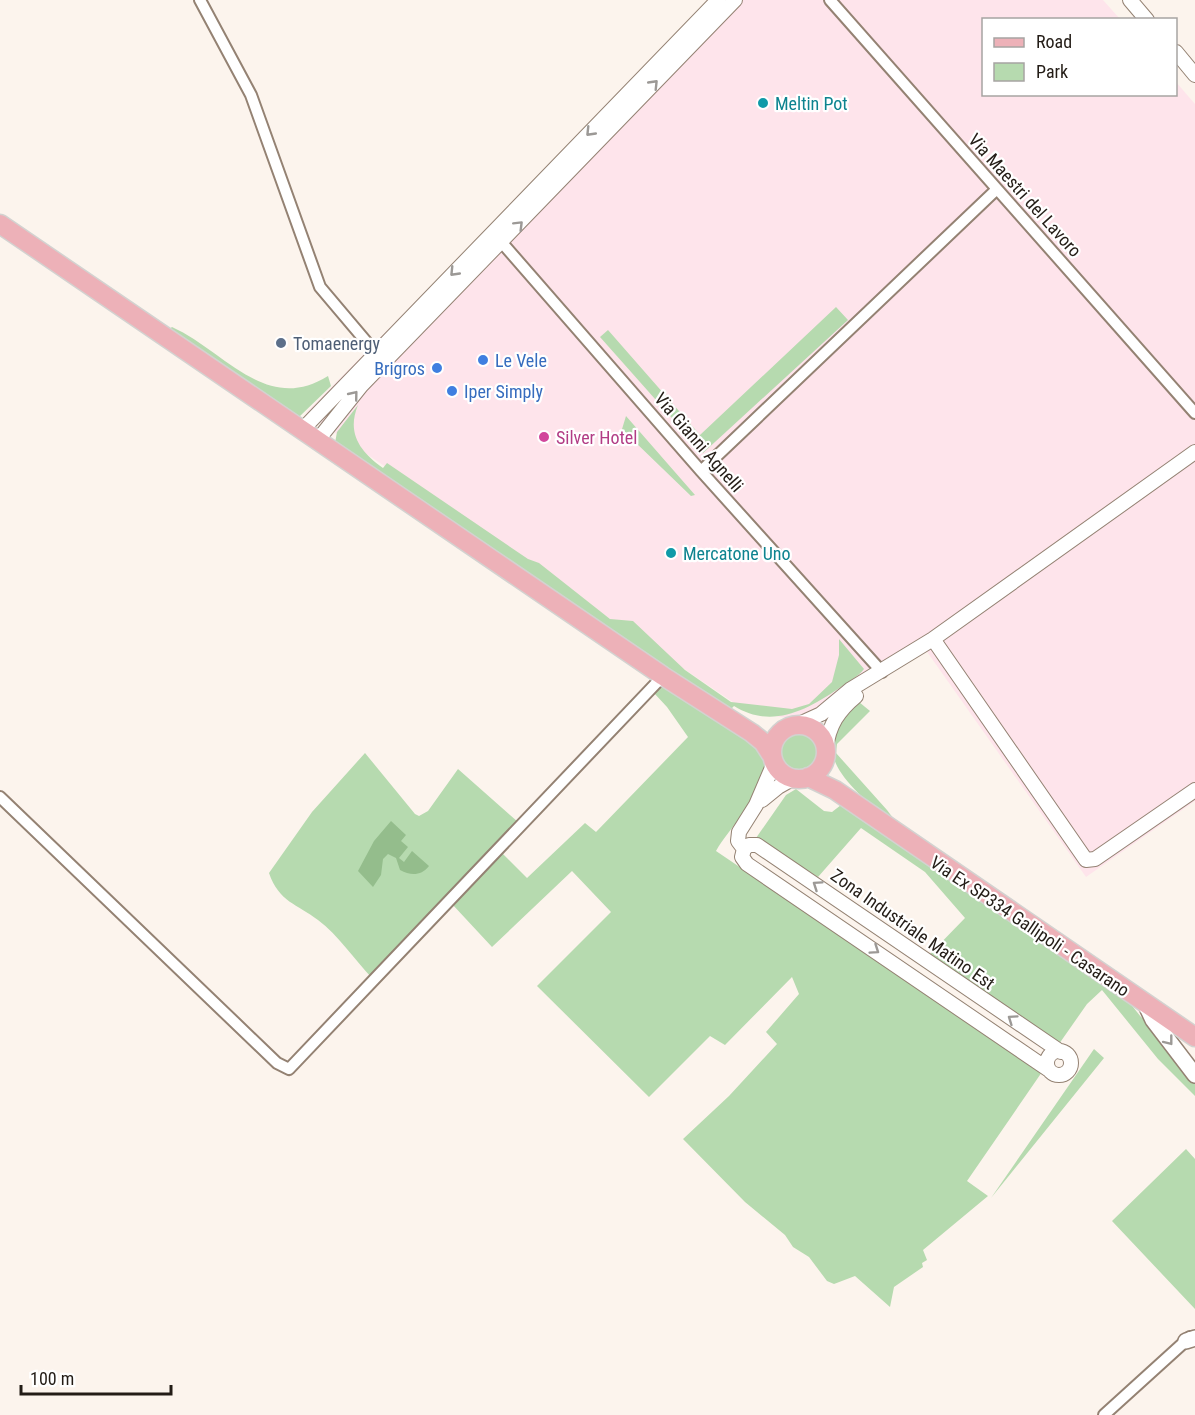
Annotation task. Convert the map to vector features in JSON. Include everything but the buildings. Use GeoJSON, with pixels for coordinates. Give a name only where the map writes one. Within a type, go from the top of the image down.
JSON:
{"type":"FeatureCollection","features":[{"type":"Feature","properties":{"kind":"main road"},"geometry":{"type":"LineString","coordinates":[[0,224],[663,676],[764,742],[782,773],[801,778],[820,769],[826,752],[816,730],[796,725],[764,725],[714,708]]}},
{"type":"Feature","properties":{"kind":"main road"},"geometry":{"type":"LineString","coordinates":[[773,759],[772,746],[777,734],[796,725]]}},
{"type":"Feature","properties":{"kind":"main road","name":"Via Ex SP334 Gallipoli - Casarano"},"geometry":{"type":"LineString","coordinates":[[826,752],[837,777],[867,812]]}},
{"type":"Feature","properties":{"kind":"main road","name":"Via Ex SP334 Gallipoli - Casarano"},"geometry":{"type":"LineString","coordinates":[[801,778],[826,784],[1195,1037]]}},
{"type":"Feature","properties":{"kind":"main road"},"geometry":{"type":"LineString","coordinates":[[1146,1005],[1153,1020],[1195,1075]]}},
{"type":"Feature","properties":{"kind":"street"},"geometry":{"type":"LineString","coordinates":[[200,0],[251,95],[320,287],[380,357]]}},
{"type":"Feature","properties":{"kind":"street"},"geometry":{"type":"LineString","coordinates":[[497,237],[718,0]]}},
{"type":"Feature","properties":{"kind":"street"},"geometry":{"type":"LineString","coordinates":[[302,430],[380,357],[735,0]]}},
{"type":"Feature","properties":{"kind":"street","name":"Via Maestri del Lavoro"},"geometry":{"type":"LineString","coordinates":[[830,0],[1195,412]]}},
{"type":"Feature","properties":{"kind":"street"},"geometry":{"type":"LineString","coordinates":[[1130,0],[1145,18]]}},
{"type":"Feature","properties":{"kind":"street"},"geometry":{"type":"LineString","coordinates":[[1177,53],[1195,75]]}},
{"type":"Feature","properties":{"kind":"street"},"geometry":{"type":"LineString","coordinates":[[701,471],[997,189]]}},
{"type":"Feature","properties":{"kind":"street","name":"Via Gianni Agnelli"},"geometry":{"type":"LineString","coordinates":[[497,237],[881,673]]}},
{"type":"Feature","properties":{"kind":"street"},"geometry":{"type":"LineString","coordinates":[[317,441],[361,386],[380,357]]}},
{"type":"Feature","properties":{"kind":"street"},"geometry":{"type":"LineString","coordinates":[[796,725],[821,714],[851,689],[881,673],[933,639],[1195,452]]}},
{"type":"Feature","properties":{"kind":"street"},"geometry":{"type":"LineString","coordinates":[[933,639],[1086,860],[1095,859],[1195,790]]}},
{"type":"Feature","properties":{"kind":"street"},"geometry":{"type":"LineString","coordinates":[[826,752],[828,734],[838,714],[881,673]]}},
{"type":"Feature","properties":{"kind":"street"},"geometry":{"type":"LineString","coordinates":[[0,797],[277,1063],[289,1069],[663,676]]}},
{"type":"Feature","properties":{"kind":"street"},"geometry":{"type":"LineString","coordinates":[[773,759],[756,805],[738,835],[738,842],[744,849],[744,861],[1049,1070],[1060,1075],[1069,1070],[1070,1059],[1061,1052],[1051,1055],[1048,1059],[1049,1070]]}},
{"type":"Feature","properties":{"kind":"street"},"geometry":{"type":"LineString","coordinates":[[756,805],[778,787],[801,778]]}},
{"type":"Feature","properties":{"kind":"street","name":"Zona Industriale Matino Est"},"geometry":{"type":"LineString","coordinates":[[744,849],[749,845],[757,845],[1061,1052]]}},
{"type":"Feature","properties":{"kind":"street"},"geometry":{"type":"LineString","coordinates":[[828,919],[840,901]]}},
{"type":"Feature","properties":{"kind":"street"},"geometry":{"type":"LineString","coordinates":[[959,1008],[972,991]]}},
{"type":"Feature","properties":{"kind":"street"},"geometry":{"type":"LineString","coordinates":[[1104,1415],[1192,1337]]}},
{"type":"Feature","properties":{"kind":"shaded area"},"geometry":{"type":"Polygon","coordinates":[[[712,0],[1103,0],[1119,18],[982,18],[982,96],[1177,96],[1177,83],[1195,104],[1195,801],[1086,877],[918,639],[812,711],[786,718],[746,711],[306,413],[712,0]]]}},
{"type":"Feature","properties":{"kind":"green space"},"geometry":{"type":"Polygon","coordinates":[[[836,307],[848,320],[703,453],[600,337],[608,330],[700,435],[836,307]]]}},
{"type":"Feature","properties":{"kind":"green space"},"geometry":{"type":"Polygon","coordinates":[[[172,327],[265,384],[285,388],[306,386],[328,376],[331,386],[298,418],[168,330],[172,327]]]}},
{"type":"Feature","properties":{"kind":"green space"},"geometry":{"type":"Polygon","coordinates":[[[358,405],[355,415],[355,433],[362,449],[375,462],[383,468],[387,463],[528,559],[539,563],[610,619],[633,621],[685,670],[731,702],[792,709],[809,704],[832,682],[839,655],[839,639],[864,669],[826,697],[788,714],[774,717],[761,716],[734,706],[731,709],[675,675],[335,443],[337,432],[358,405]]]}},
{"type":"Feature","properties":{"kind":"green space"},"geometry":{"type":"Polygon","coordinates":[[[626,416],[695,495],[691,496],[633,440],[619,439],[626,416]]]}},
{"type":"Feature","properties":{"kind":"green space"},"geometry":{"type":"Polygon","coordinates":[[[663,684],[767,751],[764,778],[758,791],[716,851],[1042,1072],[967,1181],[988,1196],[923,1250],[927,1260],[922,1263],[923,1267],[894,1287],[890,1307],[855,1276],[834,1284],[827,1281],[809,1257],[793,1247],[785,1235],[745,1202],[683,1139],[729,1096],[777,1044],[766,1032],[799,994],[792,977],[725,1045],[710,1036],[649,1097],[537,986],[611,912],[572,871],[492,947],[452,904],[512,840],[503,854],[527,878],[585,823],[596,832],[688,737],[667,707],[654,693],[651,693],[663,684]]]}},
{"type":"Feature","properties":{"kind":"green space"},"geometry":{"type":"Polygon","coordinates":[[[859,702],[870,711],[837,744],[836,753],[887,810],[893,818],[890,820],[847,780],[837,766],[832,751],[833,735],[841,719],[859,702]]]}},
{"type":"Feature","properties":{"kind":"green space"},"geometry":{"type":"Polygon","coordinates":[[[799,733],[812,738],[817,751],[812,764],[799,769],[786,764],[781,751],[786,738],[799,733]]]}},
{"type":"Feature","properties":{"kind":"green space"},"geometry":{"type":"Polygon","coordinates":[[[365,753],[419,816],[428,811],[458,769],[518,822],[372,978],[325,926],[283,896],[269,873],[312,812],[365,753]]]}},
{"type":"Feature","properties":{"kind":"green space"},"geometry":{"type":"Polygon","coordinates":[[[796,789],[824,811],[832,812],[841,805],[1129,1002],[1141,1017],[1151,1023],[1195,1082],[1195,1096],[1158,1059],[1102,990],[1087,1004],[1059,1044],[930,954],[965,918],[925,872],[861,828],[818,877],[756,838],[786,795],[796,789]]]}},
{"type":"Feature","properties":{"kind":"green space"},"geometry":{"type":"Polygon","coordinates":[[[391,821],[406,835],[401,841],[408,847],[399,858],[404,862],[412,851],[429,866],[416,874],[408,873],[400,870],[396,858],[388,854],[383,859],[381,875],[373,887],[358,871],[374,841],[391,821]]]}},
{"type":"Feature","properties":{"kind":"green space"},"geometry":{"type":"Polygon","coordinates":[[[1094,1049],[1104,1058],[991,1198],[1094,1049]]]}},
{"type":"Feature","properties":{"kind":"green space"},"geometry":{"type":"Polygon","coordinates":[[[1186,1149],[1195,1159],[1195,1309],[1112,1221],[1186,1149]]]}},
{"type":"Feature","properties":{"kind":"place","name":"Meltin Pot"},"geometry":{"type":"Point","coordinates":[763,103]}},
{"type":"Feature","properties":{"kind":"place","name":"Tomaenergy"},"geometry":{"type":"Point","coordinates":[281,343]}},
{"type":"Feature","properties":{"kind":"place","name":"Le Vele"},"geometry":{"type":"Point","coordinates":[483,360]}},
{"type":"Feature","properties":{"kind":"place","name":"Brigros"},"geometry":{"type":"Point","coordinates":[437,368]}},
{"type":"Feature","properties":{"kind":"place","name":"Iper Simply"},"geometry":{"type":"Point","coordinates":[452,391]}},
{"type":"Feature","properties":{"kind":"place","name":"Silver Hotel"},"geometry":{"type":"Point","coordinates":[544,437]}},
{"type":"Feature","properties":{"kind":"place","name":"Mercatone Uno"},"geometry":{"type":"Point","coordinates":[671,553]}}]}
